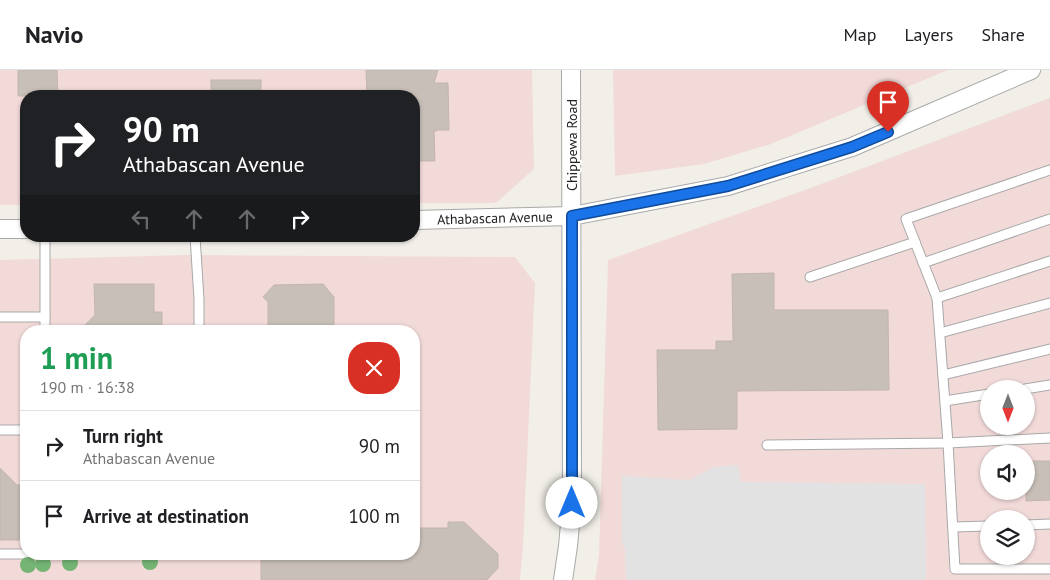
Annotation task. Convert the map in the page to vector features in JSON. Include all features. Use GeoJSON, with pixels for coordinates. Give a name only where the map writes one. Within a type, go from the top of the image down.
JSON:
{"type":"FeatureCollection","features":[{"type":"Feature","properties":{"kind":"street","name":"Chippewa Road"},"geometry":{"type":"LineString","coordinates":[[563,580],[572,503],[572,70]]}},
{"type":"Feature","properties":{"kind":"street","name":"Athabascan Avenue"},"geometry":{"type":"LineString","coordinates":[[420,220],[572,216],[728,186],[852,147],[1031,70]]}},
{"type":"Feature","properties":{"kind":"street"},"geometry":{"type":"LineString","coordinates":[[0,229],[20,229]]}},
{"type":"Feature","properties":{"kind":"lane"},"geometry":{"type":"LineString","coordinates":[[1050,170],[906,219],[938,298],[955,569],[1050,569]]}},
{"type":"Feature","properties":{"kind":"lane"},"geometry":{"type":"LineString","coordinates":[[923,263],[1050,219]]}},
{"type":"Feature","properties":{"kind":"lane"},"geometry":{"type":"LineString","coordinates":[[45,242],[45,325]]}},
{"type":"Feature","properties":{"kind":"lane"},"geometry":{"type":"LineString","coordinates":[[194,242],[200,325]]}},
{"type":"Feature","properties":{"kind":"lane"},"geometry":{"type":"LineString","coordinates":[[810,277],[915,242]]}},
{"type":"Feature","properties":{"kind":"lane"},"geometry":{"type":"LineString","coordinates":[[938,298],[1050,261]]}},
{"type":"Feature","properties":{"kind":"lane"},"geometry":{"type":"LineString","coordinates":[[940,333],[1050,303]]}},
{"type":"Feature","properties":{"kind":"lane"},"geometry":{"type":"LineString","coordinates":[[0,317],[45,317]]}},
{"type":"Feature","properties":{"kind":"lane"},"geometry":{"type":"LineString","coordinates":[[943,374],[1050,349]]}},
{"type":"Feature","properties":{"kind":"lane"},"geometry":{"type":"LineString","coordinates":[[1035,387],[1050,385]]}},
{"type":"Feature","properties":{"kind":"lane"},"geometry":{"type":"LineString","coordinates":[[945,401],[980,395]]}},
{"type":"Feature","properties":{"kind":"lane"},"geometry":{"type":"LineString","coordinates":[[0,430],[20,430]]}},
{"type":"Feature","properties":{"kind":"lane"},"geometry":{"type":"LineString","coordinates":[[767,445],[948,443],[1050,438]]}},
{"type":"Feature","properties":{"kind":"lane"},"geometry":{"type":"LineString","coordinates":[[1035,525],[1050,524]]}},
{"type":"Feature","properties":{"kind":"lane"},"geometry":{"type":"LineString","coordinates":[[953,527],[980,526]]}},
{"type":"Feature","properties":{"kind":"lane"},"geometry":{"type":"LineString","coordinates":[[0,554],[20,554]]}},
{"type":"Feature","properties":{"kind":"shaded area"},"geometry":{"type":"Polygon","coordinates":[[[0,70],[532,70],[534,169],[496,203],[420,203],[420,90],[20,90],[20,205],[0,205],[0,70]]]}},
{"type":"Feature","properties":{"kind":"shaded area"},"geometry":{"type":"Polygon","coordinates":[[[613,70],[948,70],[771,144],[704,164],[615,176],[613,70]]]}},
{"type":"Feature","properties":{"kind":"shaded area"},"geometry":{"type":"Polygon","coordinates":[[[1050,98],[1050,580],[595,580],[599,555],[608,260],[805,190],[1050,98]]]}},
{"type":"Feature","properties":{"kind":"shaded area"},"geometry":{"type":"Polygon","coordinates":[[[186,255],[515,257],[535,283],[520,580],[0,580],[0,260],[186,255]]]}},
{"type":"Feature","properties":{"kind":"shaded area"},"geometry":{"type":"Polygon","coordinates":[[[738,465],[741,482],[925,484],[926,580],[626,580],[625,549],[622,541],[622,476],[690,480],[714,467],[738,465]]]}},
{"type":"Feature","properties":{"kind":"building"},"geometry":{"type":"Polygon","coordinates":[[[18,70],[57,70],[58,90],[20,90],[20,96],[18,96],[18,70]]]}},
{"type":"Feature","properties":{"kind":"building"},"geometry":{"type":"Polygon","coordinates":[[[366,70],[438,70],[434,83],[448,83],[449,130],[434,131],[435,161],[420,161],[420,90],[367,90],[366,70]]]}},
{"type":"Feature","properties":{"kind":"building"},"geometry":{"type":"Polygon","coordinates":[[[211,80],[261,80],[261,90],[211,90],[211,80]]]}},
{"type":"Feature","properties":{"kind":"building"},"geometry":{"type":"Polygon","coordinates":[[[774,273],[774,310],[888,310],[889,390],[737,391],[737,429],[658,430],[657,350],[716,350],[716,341],[733,341],[732,274],[774,273]]]}},
{"type":"Feature","properties":{"kind":"building"},"geometry":{"type":"Polygon","coordinates":[[[94,284],[154,284],[154,312],[162,312],[162,325],[85,325],[95,315],[94,284]]]}},
{"type":"Feature","properties":{"kind":"building"},"geometry":{"type":"Polygon","coordinates":[[[323,284],[334,297],[334,325],[268,325],[268,302],[263,297],[274,285],[323,284]]]}},
{"type":"Feature","properties":{"kind":"building"},"geometry":{"type":"Polygon","coordinates":[[[1035,461],[1050,461],[1050,500],[1026,501],[1035,500],[1035,461]]]}},
{"type":"Feature","properties":{"kind":"building"},"geometry":{"type":"Polygon","coordinates":[[[0,468],[17,485],[20,485],[20,540],[0,540],[0,468]]]}},
{"type":"Feature","properties":{"kind":"building"},"geometry":{"type":"Polygon","coordinates":[[[448,522],[464,522],[498,554],[498,568],[487,580],[261,580],[261,560],[420,560],[420,528],[448,528],[448,522]]]}},
{"type":"Feature","properties":{"kind":"route"},"geometry":{"type":"LineString","coordinates":[[572,503],[572,216],[728,186],[852,147],[888,132]]}}]}
